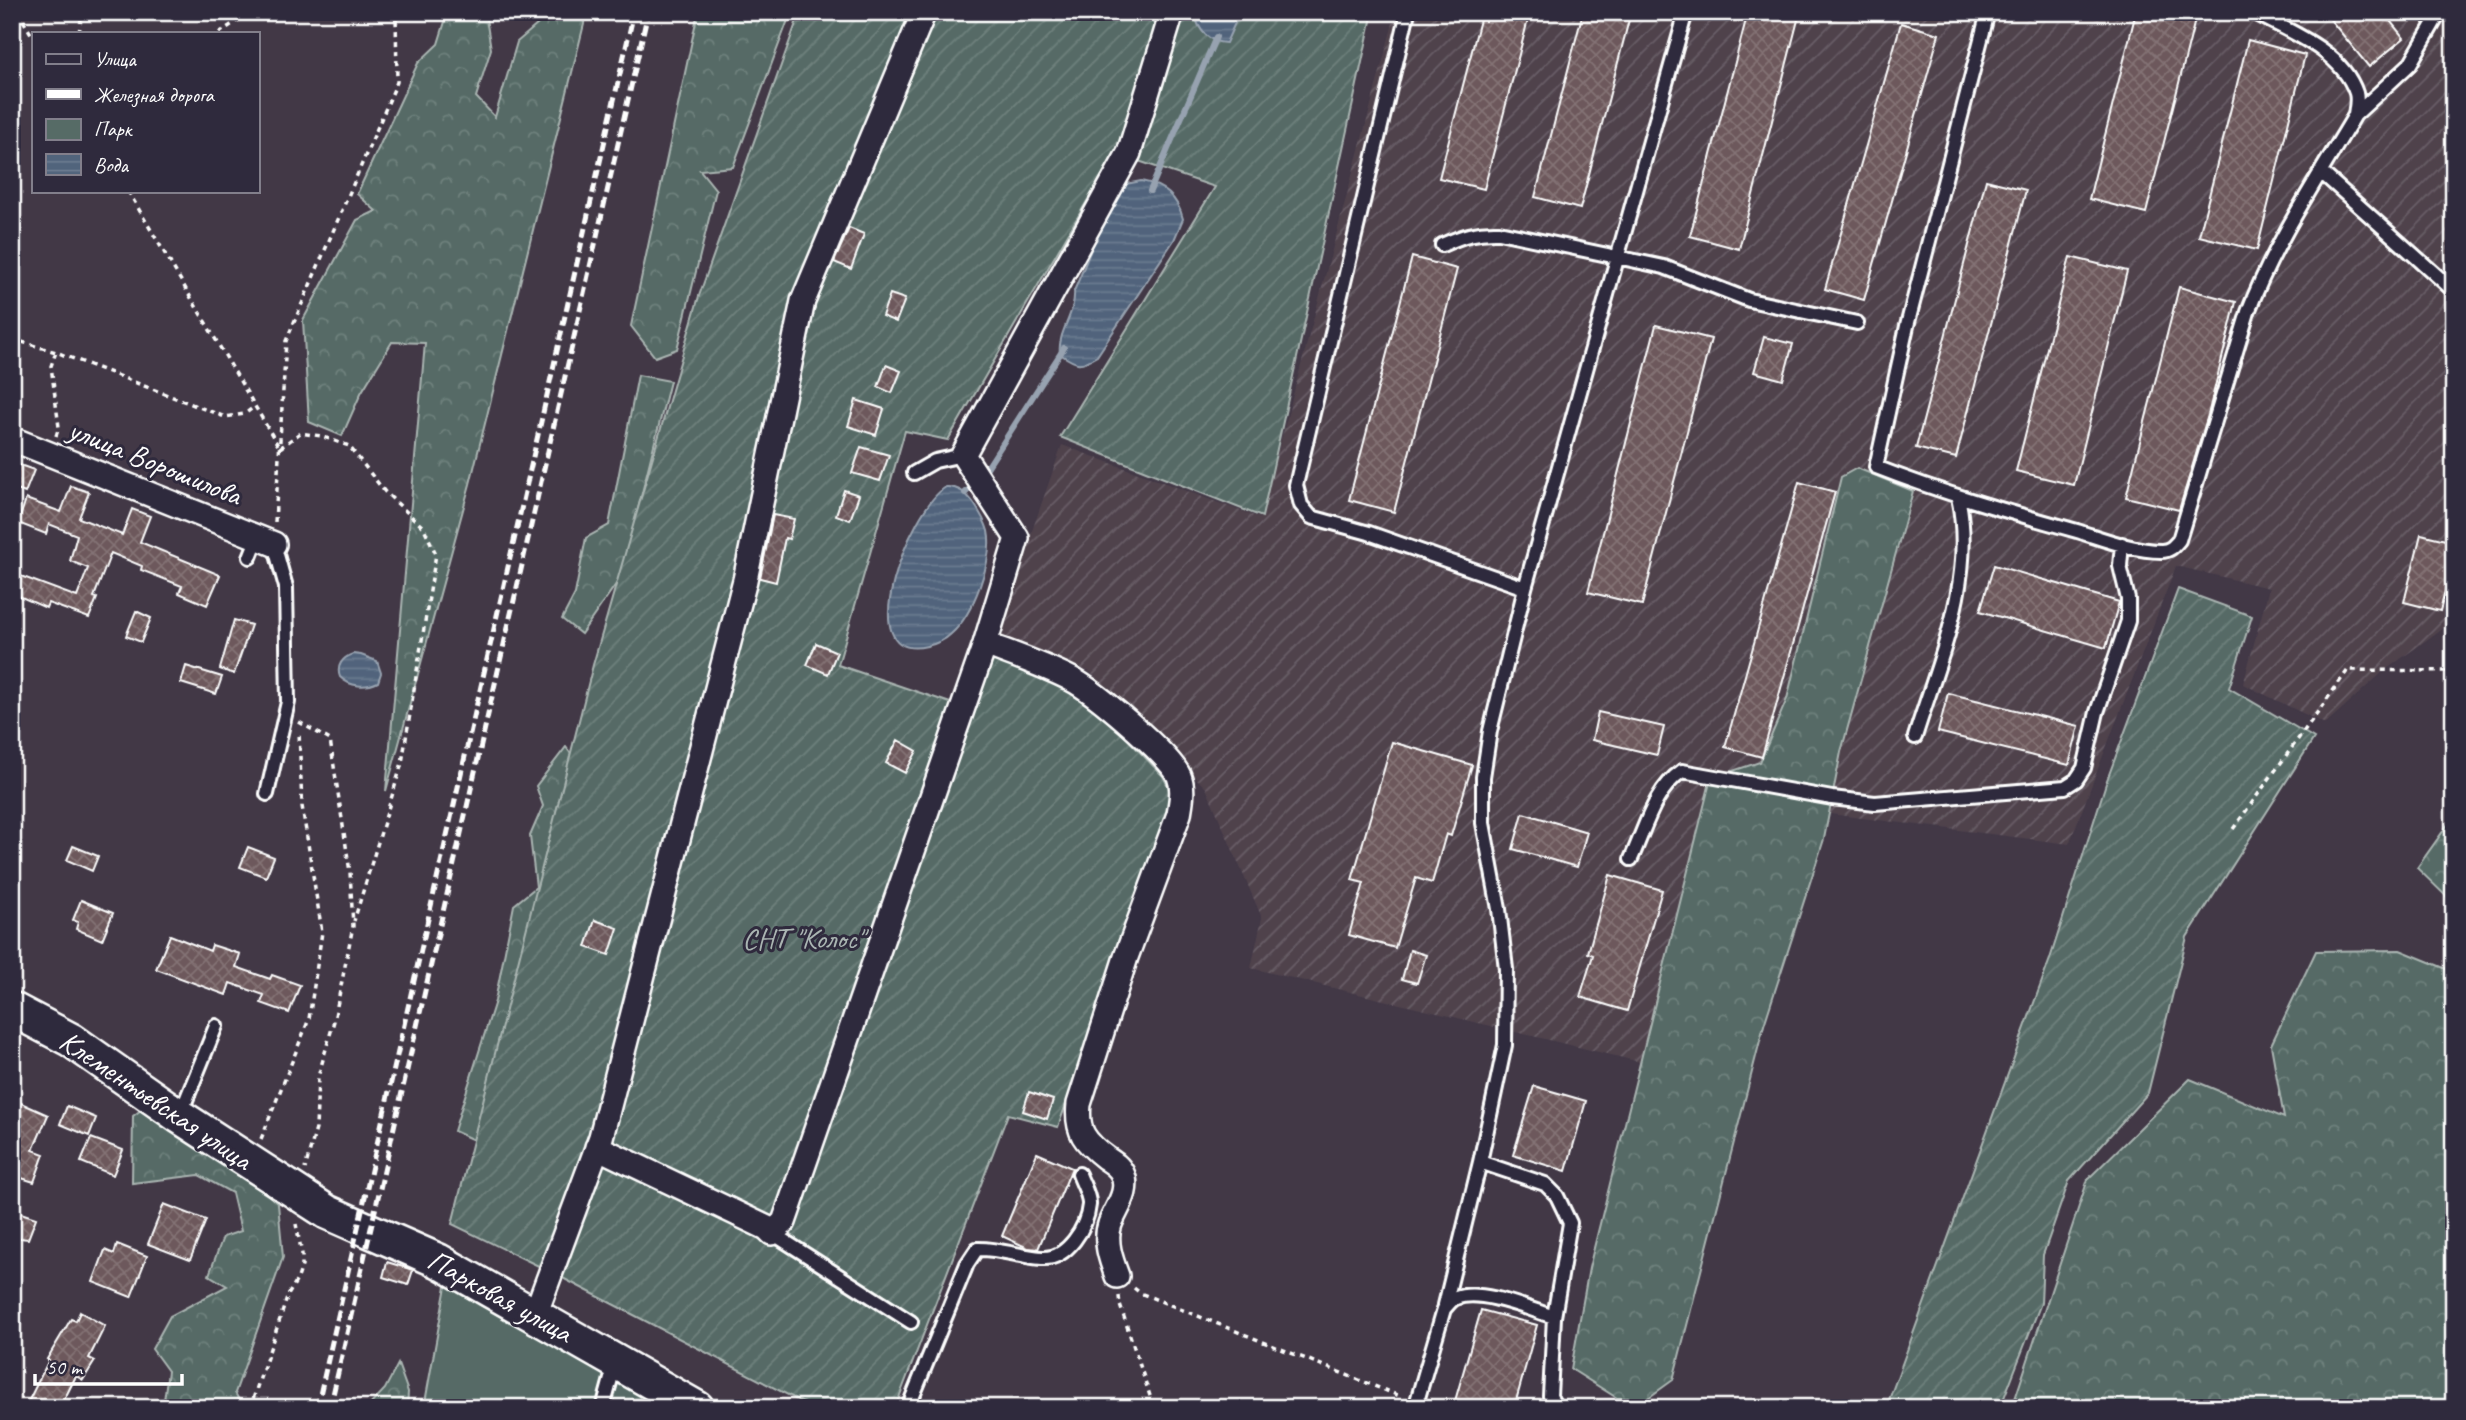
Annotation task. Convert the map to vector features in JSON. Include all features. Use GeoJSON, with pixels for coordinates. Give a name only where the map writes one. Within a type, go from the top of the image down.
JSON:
{"type":"FeatureCollection","features":[{"type":"Feature","properties":{"kind":"street"},"geometry":{"type":"LineString","coordinates":[[535,1315],[597,1147],[745,580],[803,301],[924,12]]}},
{"type":"Feature","properties":{"kind":"street"},"geometry":{"type":"LineString","coordinates":[[597,1147],[767,1228],[772,1233],[784,1222],[985,644],[1017,538],[963,455],[1129,153],[1170,12]]}},
{"type":"Feature","properties":{"kind":"street","name":"улица Ворошилова"},"geometry":{"type":"LineString","coordinates":[[12,439],[261,546]]}},
{"type":"Feature","properties":{"kind":"street"},"geometry":{"type":"LineString","coordinates":[[985,644],[1044,667],[1085,687],[1154,748],[1180,778],[1183,794],[1179,814],[1126,957],[1079,1104],[1077,1120],[1081,1132],[1088,1142],[1117,1166],[1125,1183],[1109,1233],[1110,1258],[1117,1276]]}},
{"type":"Feature","properties":{"kind":"street","name":"Клементьевская улица"},"geometry":{"type":"LineString","coordinates":[[12,1009],[71,1040],[179,1116],[298,1194]]}},
{"type":"Feature","properties":{"kind":"street","name":"Парковая улица"},"geometry":{"type":"LineString","coordinates":[[298,1194],[345,1221],[427,1256],[698,1408]]}},
{"type":"Feature","properties":{"kind":"lane"},"geometry":{"type":"LineString","coordinates":[[1408,12],[1296,485],[1301,505],[1311,517],[1369,533],[1525,588]]}},
{"type":"Feature","properties":{"kind":"lane"},"geometry":{"type":"LineString","coordinates":[[1416,1405],[1444,1309],[1505,1045],[1506,969],[1499,909],[1483,822],[1483,777],[1490,731],[1525,588],[1686,12]]}},
{"type":"Feature","properties":{"kind":"lane"},"geometry":{"type":"LineString","coordinates":[[1987,12],[1907,326],[1876,467],[1958,496],[2122,544],[2163,551],[2179,540],[2248,312],[2261,278],[2286,229],[2355,115],[2410,64],[2440,12]]}},
{"type":"Feature","properties":{"kind":"lane"},"geometry":{"type":"LineString","coordinates":[[2253,12],[2321,50],[2339,66],[2357,96],[2355,115]]}},
{"type":"Feature","properties":{"kind":"lane"},"geometry":{"type":"LineString","coordinates":[[2321,172],[2454,291]]}},
{"type":"Feature","properties":{"kind":"lane"},"geometry":{"type":"LineString","coordinates":[[1442,245],[1466,234],[1499,232],[1664,267],[1749,300],[1857,323]]}},
{"type":"Feature","properties":{"kind":"lane"},"geometry":{"type":"LineString","coordinates":[[914,474],[935,461],[963,455]]}},
{"type":"Feature","properties":{"kind":"lane"},"geometry":{"type":"LineString","coordinates":[[1915,737],[1949,627],[1960,580],[1964,542],[1958,496]]}},
{"type":"Feature","properties":{"kind":"lane"},"geometry":{"type":"LineString","coordinates":[[1631,859],[1661,791],[1682,771],[1832,798],[1875,803],[2065,787],[2076,780],[2084,768],[2097,712],[2128,621],[2128,599],[2120,566],[2122,544]]}},
{"type":"Feature","properties":{"kind":"lane"},"geometry":{"type":"LineString","coordinates":[[261,546],[286,587],[288,702],[267,794]]}},
{"type":"Feature","properties":{"kind":"lane"},"geometry":{"type":"LineString","coordinates":[[179,1116],[216,1026]]}},
{"type":"Feature","properties":{"kind":"lane"},"geometry":{"type":"LineString","coordinates":[[1480,1162],[1545,1184],[1557,1196],[1570,1223],[1554,1317],[1550,1396],[1556,1408]]}},
{"type":"Feature","properties":{"kind":"lane"},"geometry":{"type":"LineString","coordinates":[[908,1408],[967,1264],[977,1249],[990,1248],[1044,1259],[1060,1255],[1076,1237],[1090,1202],[1079,1174]]}},
{"type":"Feature","properties":{"kind":"lane"},"geometry":{"type":"LineString","coordinates":[[772,1233],[911,1322]]}},
{"type":"Feature","properties":{"kind":"lane"},"geometry":{"type":"LineString","coordinates":[[1444,1309],[1453,1298],[1468,1294],[1554,1317]]}},
{"type":"Feature","properties":{"kind":"lane"},"geometry":{"type":"LineString","coordinates":[[603,1408],[616,1361]]}},
{"type":"Feature","properties":{"kind":"path"},"geometry":{"type":"LineString","coordinates":[[18,12],[32,35]]}},
{"type":"Feature","properties":{"kind":"path"},"geometry":{"type":"LineString","coordinates":[[79,32],[82,12]]}},
{"type":"Feature","properties":{"kind":"path"},"geometry":{"type":"LineString","coordinates":[[221,32],[251,12]]}},
{"type":"Feature","properties":{"kind":"path"},"geometry":{"type":"LineString","coordinates":[[261,546],[280,448],[286,341],[397,82],[396,12]]}},
{"type":"Feature","properties":{"kind":"path"},"geometry":{"type":"LineString","coordinates":[[129,192],[280,448]]}},
{"type":"Feature","properties":{"kind":"path"},"geometry":{"type":"LineString","coordinates":[[12,339],[56,352],[225,417],[246,414],[255,406]]}},
{"type":"Feature","properties":{"kind":"path"},"geometry":{"type":"LineString","coordinates":[[50,454],[59,427],[51,366],[56,352]]}},
{"type":"Feature","properties":{"kind":"path"},"geometry":{"type":"LineString","coordinates":[[250,1408],[288,1296],[302,1266],[295,1219],[298,1194],[316,1129],[318,1077],[334,1021],[353,926],[402,763],[436,554],[424,528],[385,492],[349,446],[321,436],[300,433],[280,448]]}},
{"type":"Feature","properties":{"kind":"path"},"geometry":{"type":"LineString","coordinates":[[2233,828],[2347,670],[2454,671]]}},
{"type":"Feature","properties":{"kind":"path"},"geometry":{"type":"LineString","coordinates":[[251,1164],[309,1018],[322,932],[302,806],[299,722],[288,702]]}},
{"type":"Feature","properties":{"kind":"path"},"geometry":{"type":"LineString","coordinates":[[299,722],[330,740],[350,872],[353,926]]}},
{"type":"Feature","properties":{"kind":"path"},"geometry":{"type":"LineString","coordinates":[[1117,1276],[1140,1293],[1416,1405]]}},
{"type":"Feature","properties":{"kind":"path"},"geometry":{"type":"LineString","coordinates":[[1117,1276],[1120,1306],[1154,1408]]}},
{"type":"Feature","properties":{"kind":"shaded area"},"geometry":{"type":"Polygon","coordinates":[[[1396,12],[2454,12],[2454,601],[2447,625],[2384,671],[2325,724],[2243,684],[2269,588],[2176,566],[2069,844],[1830,814],[1705,805],[1648,1064],[1251,968],[1262,918],[1206,788],[1090,672],[996,634],[1062,445],[1260,518],[1396,12]]]}},
{"type":"Feature","properties":{"kind":"green space"},"geometry":{"type":"Polygon","coordinates":[[[448,12],[485,12],[491,49],[476,97],[495,117],[517,42],[552,12],[587,12],[470,484],[386,791],[425,343],[392,342],[361,393],[342,436],[309,422],[303,320],[357,220],[376,211],[357,194],[418,63],[438,44],[448,12]]]}},
{"type":"Feature","properties":{"kind":"green space"},"geometry":{"type":"Polygon","coordinates":[[[698,12],[791,12],[733,167],[700,170],[716,190],[677,349],[655,357],[631,326],[698,12]]]}},
{"type":"Feature","properties":{"kind":"green space","name":"СНТ \"Колос\""},"geometry":{"type":"Polygon","coordinates":[[[800,12],[1373,12],[1262,517],[1060,437],[1215,187],[1115,153],[948,440],[905,431],[838,665],[971,710],[989,658],[1061,684],[1087,697],[1163,776],[1173,796],[1058,1127],[1008,1114],[895,1408],[813,1408],[551,1272],[452,1224],[593,665],[699,296],[800,12]]]}},
{"type":"Feature","properties":{"kind":"green space"},"geometry":{"type":"Polygon","coordinates":[[[638,375],[670,381],[621,577],[581,634],[562,619],[575,594],[586,538],[609,525],[638,375]]]}},
{"type":"Feature","properties":{"kind":"green space"},"geometry":{"type":"Polygon","coordinates":[[[1857,468],[1913,491],[1841,752],[1824,839],[1764,1025],[1673,1380],[1648,1398],[1617,1398],[1571,1369],[1589,1268],[1711,778],[1760,762],[1787,699],[1841,477],[1857,468]]]}},
{"type":"Feature","properties":{"kind":"green space"},"geometry":{"type":"Polygon","coordinates":[[[2178,589],[2252,616],[2229,688],[2314,738],[2187,937],[2148,1093],[2069,1181],[2043,1255],[2041,1303],[2000,1408],[1886,1408],[2050,959],[2107,780],[2178,589]]]}},
{"type":"Feature","properties":{"kind":"green space"},"geometry":{"type":"Polygon","coordinates":[[[566,747],[586,775],[476,1141],[454,1131],[495,1001],[514,905],[536,887],[530,836],[543,806],[536,786],[566,747]]]}},
{"type":"Feature","properties":{"kind":"green space"},"geometry":{"type":"Polygon","coordinates":[[[2454,816],[2454,904],[2417,868],[2454,816]]]}},
{"type":"Feature","properties":{"kind":"green space"},"geometry":{"type":"Polygon","coordinates":[[[2400,950],[2454,972],[2454,1408],[2012,1408],[2088,1179],[2190,1079],[2284,1118],[2271,1045],[2316,951],[2400,950]]]}},
{"type":"Feature","properties":{"kind":"green space"},"geometry":{"type":"Polygon","coordinates":[[[145,1107],[237,1166],[278,1204],[283,1257],[235,1393],[244,1408],[163,1408],[168,1371],[152,1349],[170,1316],[227,1286],[209,1275],[223,1237],[241,1231],[232,1193],[199,1175],[132,1183],[133,1116],[145,1107]]]}},
{"type":"Feature","properties":{"kind":"green space"},"geometry":{"type":"Polygon","coordinates":[[[446,1286],[664,1408],[424,1408],[446,1286]]]}},
{"type":"Feature","properties":{"kind":"green space"},"geometry":{"type":"Polygon","coordinates":[[[398,1364],[408,1392],[407,1408],[367,1408],[385,1389],[398,1364]]]}},
{"type":"Feature","properties":{"kind":"water"},"geometry":{"type":"Polygon","coordinates":[[[1194,12],[1240,12],[1226,43],[1204,34],[1194,12]]]}},
{"type":"Feature","properties":{"kind":"water"},"geometry":{"type":"Polygon","coordinates":[[[1141,181],[1157,186],[1169,194],[1178,205],[1183,219],[1174,240],[1097,356],[1086,362],[1074,362],[1060,354],[1060,346],[1074,291],[1117,196],[1126,184],[1141,181]]]}},
{"type":"Feature","properties":{"kind":"water"},"geometry":{"type":"Polygon","coordinates":[[[946,487],[965,493],[984,519],[989,543],[985,571],[967,614],[951,634],[940,642],[927,646],[904,645],[892,632],[889,609],[894,581],[917,523],[932,500],[946,487]]]}},
{"type":"Feature","properties":{"kind":"water"},"geometry":{"type":"Polygon","coordinates":[[[353,654],[377,661],[381,673],[378,682],[358,686],[340,677],[341,663],[353,654]]]}},
{"type":"Feature","properties":{"kind":"building"},"geometry":{"type":"Polygon","coordinates":[[[1482,12],[1530,12],[1484,189],[1439,178],[1482,12]]]}},
{"type":"Feature","properties":{"kind":"building"},"geometry":{"type":"Polygon","coordinates":[[[1583,12],[1631,12],[1580,209],[1535,197],[1583,12]]]}},
{"type":"Feature","properties":{"kind":"building"},"geometry":{"type":"Polygon","coordinates":[[[1748,12],[1800,12],[1739,249],[1690,236],[1748,12]]]}},
{"type":"Feature","properties":{"kind":"building"},"geometry":{"type":"Polygon","coordinates":[[[2136,12],[2197,12],[2146,213],[2089,199],[2136,12]]]}},
{"type":"Feature","properties":{"kind":"building"},"geometry":{"type":"Polygon","coordinates":[[[2324,12],[2383,12],[2404,38],[2369,67],[2324,12]]]}},
{"type":"Feature","properties":{"kind":"building"},"geometry":{"type":"Polygon","coordinates":[[[1901,23],[1939,34],[1864,300],[1825,289],[1901,23]]]}},
{"type":"Feature","properties":{"kind":"building"},"geometry":{"type":"Polygon","coordinates":[[[2248,40],[2305,55],[2257,250],[2199,236],[2248,40]]]}},
{"type":"Feature","properties":{"kind":"building"},"geometry":{"type":"Polygon","coordinates":[[[1986,180],[2026,190],[1956,458],[1916,448],[1986,180]]]}},
{"type":"Feature","properties":{"kind":"building"},"geometry":{"type":"Polygon","coordinates":[[[849,228],[864,234],[851,269],[834,262],[849,228]]]}},
{"type":"Feature","properties":{"kind":"building"},"geometry":{"type":"Polygon","coordinates":[[[1412,257],[1457,269],[1394,512],[1349,500],[1412,257]]]}},
{"type":"Feature","properties":{"kind":"building"},"geometry":{"type":"Polygon","coordinates":[[[2070,257],[2127,271],[2074,485],[2016,471],[2070,257]]]}},
{"type":"Feature","properties":{"kind":"building"},"geometry":{"type":"Polygon","coordinates":[[[2179,287],[2236,302],[2208,415],[2179,510],[2126,497],[2179,287]]]}},
{"type":"Feature","properties":{"kind":"building"},"geometry":{"type":"Polygon","coordinates":[[[890,294],[905,299],[896,322],[882,316],[890,294]]]}},
{"type":"Feature","properties":{"kind":"building"},"geometry":{"type":"Polygon","coordinates":[[[1656,325],[1711,339],[1642,605],[1588,592],[1656,325]]]}},
{"type":"Feature","properties":{"kind":"building"},"geometry":{"type":"Polygon","coordinates":[[[1764,337],[1793,344],[1783,380],[1754,372],[1764,337]]]}},
{"type":"Feature","properties":{"kind":"building"},"geometry":{"type":"Polygon","coordinates":[[[886,365],[901,371],[892,393],[878,387],[886,365]]]}},
{"type":"Feature","properties":{"kind":"building"},"geometry":{"type":"Polygon","coordinates":[[[856,400],[884,409],[876,435],[848,426],[856,400]]]}},
{"type":"Feature","properties":{"kind":"building"},"geometry":{"type":"Polygon","coordinates":[[[861,447],[889,455],[880,481],[852,473],[861,447]]]}},
{"type":"Feature","properties":{"kind":"building"},"geometry":{"type":"Polygon","coordinates":[[[17,464],[34,470],[25,493],[12,488],[17,464]]]}},
{"type":"Feature","properties":{"kind":"building"},"geometry":{"type":"Polygon","coordinates":[[[1799,482],[1835,492],[1762,757],[1725,747],[1799,482]]]}},
{"type":"Feature","properties":{"kind":"building"},"geometry":{"type":"Polygon","coordinates":[[[71,486],[89,492],[79,518],[122,535],[132,509],[150,516],[140,542],[220,575],[207,605],[179,593],[182,586],[141,570],[142,566],[111,553],[89,618],[48,603],[46,608],[12,593],[18,575],[77,597],[88,568],[70,561],[77,535],[49,524],[46,534],[18,523],[26,499],[61,512],[71,486]]]}},
{"type":"Feature","properties":{"kind":"building"},"geometry":{"type":"Polygon","coordinates":[[[844,490],[859,495],[850,520],[836,515],[844,490]]]}},
{"type":"Feature","properties":{"kind":"building"},"geometry":{"type":"Polygon","coordinates":[[[773,515],[794,519],[789,539],[785,538],[776,582],[760,578],[773,515]]]}},
{"type":"Feature","properties":{"kind":"building"},"geometry":{"type":"Polygon","coordinates":[[[2421,534],[2454,542],[2454,556],[2440,611],[2404,602],[2421,534]]]}},
{"type":"Feature","properties":{"kind":"building"},"geometry":{"type":"Polygon","coordinates":[[[1994,565],[2119,602],[2106,648],[1980,611],[1994,565]]]}},
{"type":"Feature","properties":{"kind":"building"},"geometry":{"type":"Polygon","coordinates":[[[136,611],[151,618],[141,642],[126,636],[136,611]]]}},
{"type":"Feature","properties":{"kind":"building"},"geometry":{"type":"Polygon","coordinates":[[[234,620],[251,625],[234,674],[220,669],[234,620]]]}},
{"type":"Feature","properties":{"kind":"building"},"geometry":{"type":"Polygon","coordinates":[[[816,643],[837,652],[828,674],[807,665],[816,643]]]}},
{"type":"Feature","properties":{"kind":"building"},"geometry":{"type":"Polygon","coordinates":[[[186,666],[222,677],[216,694],[181,683],[186,666]]]}},
{"type":"Feature","properties":{"kind":"building"},"geometry":{"type":"Polygon","coordinates":[[[1948,693],[2079,726],[2069,765],[1938,732],[1948,693]]]}},
{"type":"Feature","properties":{"kind":"building"},"geometry":{"type":"Polygon","coordinates":[[[1598,712],[1664,727],[1657,755],[1592,740],[1598,712]]]}},
{"type":"Feature","properties":{"kind":"building"},"geometry":{"type":"Polygon","coordinates":[[[898,740],[917,751],[905,773],[886,763],[898,740]]]}},
{"type":"Feature","properties":{"kind":"building"},"geometry":{"type":"Polygon","coordinates":[[[1392,742],[1472,765],[1451,836],[1446,834],[1432,883],[1416,878],[1395,948],[1349,935],[1364,883],[1352,880],[1392,742]]]}},
{"type":"Feature","properties":{"kind":"building"},"geometry":{"type":"Polygon","coordinates":[[[1523,813],[1587,832],[1577,867],[1513,849],[1523,813]]]}},
{"type":"Feature","properties":{"kind":"building"},"geometry":{"type":"Polygon","coordinates":[[[73,846],[98,856],[92,871],[67,860],[73,846]]]}},
{"type":"Feature","properties":{"kind":"building"},"geometry":{"type":"Polygon","coordinates":[[[248,847],[274,857],[266,877],[240,867],[248,847]]]}},
{"type":"Feature","properties":{"kind":"building"},"geometry":{"type":"Polygon","coordinates":[[[1610,875],[1662,890],[1627,1011],[1580,997],[1593,955],[1588,953],[1610,875]]]}},
{"type":"Feature","properties":{"kind":"building"},"geometry":{"type":"Polygon","coordinates":[[[81,900],[113,913],[102,940],[76,929],[78,922],[73,920],[81,900]]]}},
{"type":"Feature","properties":{"kind":"building"},"geometry":{"type":"Polygon","coordinates":[[[595,920],[618,928],[609,955],[586,947],[595,920]]]}},
{"type":"Feature","properties":{"kind":"building"},"geometry":{"type":"Polygon","coordinates":[[[170,935],[210,951],[212,945],[240,954],[236,967],[270,979],[272,975],[300,985],[289,1013],[261,1003],[264,995],[230,983],[226,995],[156,969],[170,935]]]}},
{"type":"Feature","properties":{"kind":"building"},"geometry":{"type":"Polygon","coordinates":[[[1410,950],[1426,955],[1417,983],[1402,979],[1410,950]]]}},
{"type":"Feature","properties":{"kind":"building"},"geometry":{"type":"Polygon","coordinates":[[[1534,1086],[1586,1101],[1566,1171],[1513,1155],[1534,1086]]]}},
{"type":"Feature","properties":{"kind":"building"},"geometry":{"type":"Polygon","coordinates":[[[1029,1092],[1053,1100],[1047,1119],[1023,1111],[1029,1092]]]}},
{"type":"Feature","properties":{"kind":"building"},"geometry":{"type":"Polygon","coordinates":[[[12,1099],[48,1115],[33,1150],[44,1154],[34,1182],[12,1175],[12,1099]]]}},
{"type":"Feature","properties":{"kind":"building"},"geometry":{"type":"Polygon","coordinates":[[[67,1106],[96,1118],[89,1136],[60,1124],[67,1106]]]}},
{"type":"Feature","properties":{"kind":"building"},"geometry":{"type":"Polygon","coordinates":[[[91,1138],[123,1150],[113,1175],[81,1162],[91,1138]]]}},
{"type":"Feature","properties":{"kind":"building"},"geometry":{"type":"Polygon","coordinates":[[[1037,1153],[1072,1168],[1038,1249],[1028,1248],[1002,1236],[1037,1153]]]}},
{"type":"Feature","properties":{"kind":"building"},"geometry":{"type":"Polygon","coordinates":[[[164,1204],[206,1220],[190,1260],[148,1244],[164,1204]]]}},
{"type":"Feature","properties":{"kind":"building"},"geometry":{"type":"Polygon","coordinates":[[[12,1210],[36,1218],[28,1239],[12,1237],[12,1210]]]}},
{"type":"Feature","properties":{"kind":"building"},"geometry":{"type":"Polygon","coordinates":[[[117,1244],[147,1256],[131,1297],[93,1282],[105,1250],[114,1254],[117,1244]]]}},
{"type":"Feature","properties":{"kind":"building"},"geometry":{"type":"Polygon","coordinates":[[[387,1262],[413,1270],[408,1285],[383,1277],[387,1262]]]}},
{"type":"Feature","properties":{"kind":"building"},"geometry":{"type":"Polygon","coordinates":[[[1481,1310],[1537,1325],[1514,1408],[1453,1408],[1481,1310]]]}},
{"type":"Feature","properties":{"kind":"building"},"geometry":{"type":"Polygon","coordinates":[[[80,1312],[105,1326],[89,1358],[95,1361],[83,1380],[76,1376],[60,1408],[25,1408],[49,1360],[47,1359],[71,1319],[76,1321],[80,1312]]]}},
{"type":"Feature","properties":{"kind":"waterway"},"geometry":{"type":"LineString","coordinates":[[1150,191],[1216,37]]}},
{"type":"Feature","properties":{"kind":"waterway"},"geometry":{"type":"LineString","coordinates":[[983,474],[1064,348]]}},
{"type":"Feature","properties":{"kind":"waterway"},"geometry":{"type":"LineString","coordinates":[[965,493],[977,482]]}},
{"type":"Feature","properties":{"kind":"railway"},"geometry":{"type":"LineString","coordinates":[[317,1408],[634,12]]}},
{"type":"Feature","properties":{"kind":"railway"},"geometry":{"type":"LineString","coordinates":[[330,1408],[648,12]]}}]}
